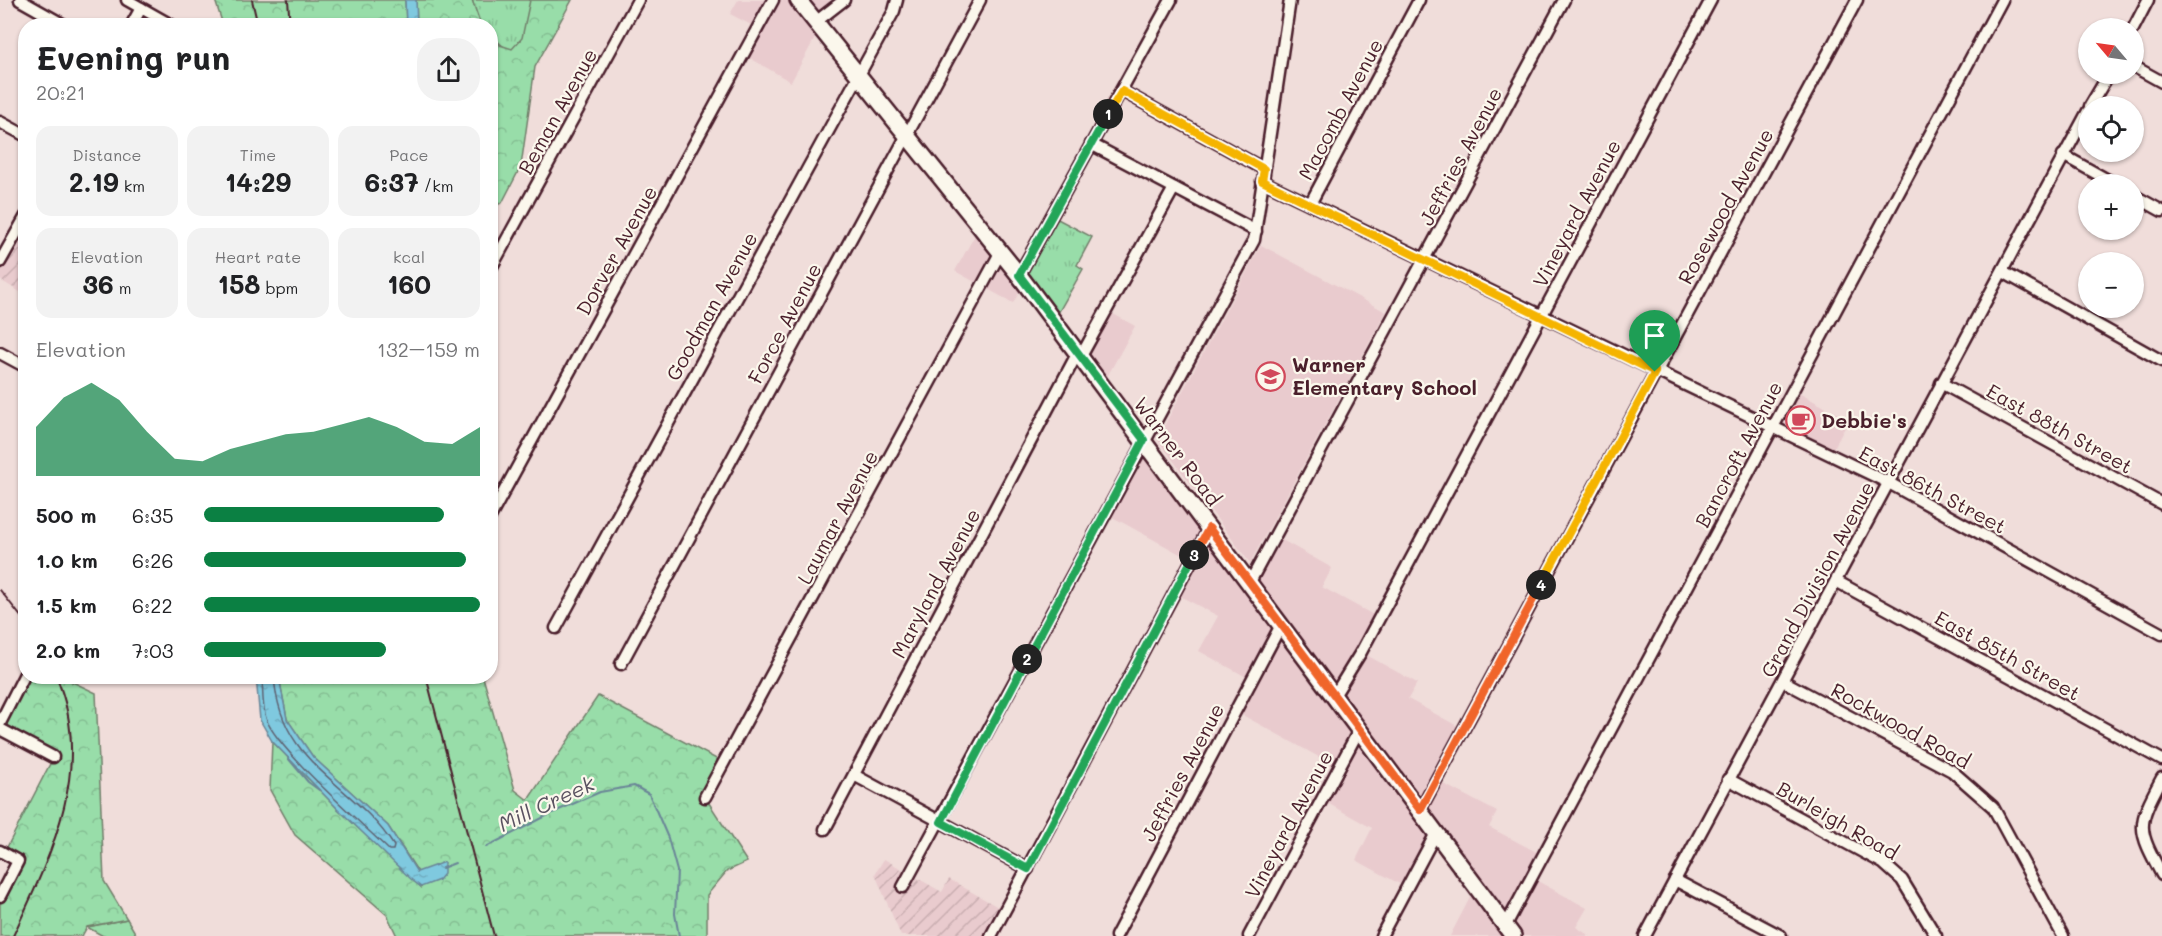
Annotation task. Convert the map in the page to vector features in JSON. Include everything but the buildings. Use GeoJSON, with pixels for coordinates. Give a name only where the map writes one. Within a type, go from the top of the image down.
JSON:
{"type":"FeatureCollection","features":[{"type":"Feature","properties":{"kind":"main road","name":"Warner Road"},"geometry":{"type":"LineString","coordinates":[[798,0],[1019,275],[1510,931]]}},
{"type":"Feature","properties":{"kind":"street"},"geometry":{"type":"LineString","coordinates":[[20,0],[52,18]]}},
{"type":"Feature","properties":{"kind":"street"},"geometry":{"type":"LineString","coordinates":[[127,0],[159,18]]}},
{"type":"Feature","properties":{"kind":"street","name":"Beman Avenue"},"geometry":{"type":"LineString","coordinates":[[498,255],[638,0]]}},
{"type":"Feature","properties":{"kind":"street","name":"Dorver Avenue"},"geometry":{"type":"LineString","coordinates":[[498,502],[772,0]]}},
{"type":"Feature","properties":{"kind":"street"},"geometry":{"type":"LineString","coordinates":[[817,21],[844,0]]}},
{"type":"Feature","properties":{"kind":"street","name":"Goodman Avenue"},"geometry":{"type":"LineString","coordinates":[[556,628],[894,11],[897,0]]}},
{"type":"Feature","properties":{"kind":"street","name":"Force Avenue"},"geometry":{"type":"LineString","coordinates":[[621,664],[980,0]]}},
{"type":"Feature","properties":{"kind":"street"},"geometry":{"type":"LineString","coordinates":[[1019,275],[1171,0]]}},
{"type":"Feature","properties":{"kind":"street"},"geometry":{"type":"LineString","coordinates":[[903,887],[941,822],[1144,440],[1254,240],[1290,0]]}},
{"type":"Feature","properties":{"kind":"street","name":"Macomb Avenue"},"geometry":{"type":"LineString","coordinates":[[1310,204],[1419,0]]}},
{"type":"Feature","properties":{"kind":"street","name":"Jeffries Avenue"},"geometry":{"type":"LineString","coordinates":[[1250,582],[1564,0]]}},
{"type":"Feature","properties":{"kind":"street","name":"Vineyard Avenue"},"geometry":{"type":"LineString","coordinates":[[1334,696],[1365,644],[1711,0]]}},
{"type":"Feature","properties":{"kind":"street","name":"Rosewood Avenue"},"geometry":{"type":"LineString","coordinates":[[1420,810],[1857,0]]}},
{"type":"Feature","properties":{"kind":"street","name":"Bancroft Avenue"},"geometry":{"type":"LineString","coordinates":[[1510,931],[1773,428],[2002,0]]}},
{"type":"Feature","properties":{"kind":"street"},"geometry":{"type":"LineString","coordinates":[[2139,18],[2148,0]]}},
{"type":"Feature","properties":{"kind":"street"},"geometry":{"type":"LineString","coordinates":[[135,18],[141,8]]}},
{"type":"Feature","properties":{"kind":"street"},"geometry":{"type":"LineString","coordinates":[[2144,72],[2162,82]]}},
{"type":"Feature","properties":{"kind":"street"},"geometry":{"type":"LineString","coordinates":[[1122,91],[1264,169]]}},
{"type":"Feature","properties":{"kind":"street"},"geometry":{"type":"LineString","coordinates":[[0,122],[18,132]]}},
{"type":"Feature","properties":{"kind":"street","name":"Grand Division Avenue"},"geometry":{"type":"LineString","coordinates":[[1645,936],[2078,129]]}},
{"type":"Feature","properties":{"kind":"street"},"geometry":{"type":"LineString","coordinates":[[1091,144],[1256,231]]}},
{"type":"Feature","properties":{"kind":"street"},"geometry":{"type":"LineString","coordinates":[[2063,155],[2097,174]]}},
{"type":"Feature","properties":{"kind":"street","name":"East 86th Street"},"geometry":{"type":"LineString","coordinates":[[1262,181],[1889,483],[2162,634]]}},
{"type":"Feature","properties":{"kind":"street","name":"Maryland Avenue"},"geometry":{"type":"LineString","coordinates":[[825,829],[1078,356],[1173,188]]}},
{"type":"Feature","properties":{"kind":"street"},"geometry":{"type":"LineString","coordinates":[[2144,201],[2162,211]]}},
{"type":"Feature","properties":{"kind":"street"},"geometry":{"type":"LineString","coordinates":[[0,262],[18,230]]}},
{"type":"Feature","properties":{"kind":"street","name":"Laumar Avenue"},"geometry":{"type":"LineString","coordinates":[[705,797],[1000,253]]}},
{"type":"Feature","properties":{"kind":"street"},"geometry":{"type":"LineString","coordinates":[[2003,272],[2162,362]]}},
{"type":"Feature","properties":{"kind":"street"},"geometry":{"type":"LineString","coordinates":[[0,353],[18,363]]}},
{"type":"Feature","properties":{"kind":"street","name":"East 88th Street"},"geometry":{"type":"LineString","coordinates":[[1941,383],[2162,504]]}},
{"type":"Feature","properties":{"kind":"street"},"geometry":{"type":"LineString","coordinates":[[991,936],[1209,528]]}},
{"type":"Feature","properties":{"kind":"street","name":"East 85th Street"},"geometry":{"type":"LineString","coordinates":[[1836,581],[2162,760]]}},
{"type":"Feature","properties":{"kind":"street","name":"Jeffries Avenue"},"geometry":{"type":"LineString","coordinates":[[1116,936],[1281,626]]}},
{"type":"Feature","properties":{"kind":"street","name":"Rockwood Road"},"geometry":{"type":"LineString","coordinates":[[1783,681],[1952,771],[1975,788],[1993,807],[2063,936]]}},
{"type":"Feature","properties":{"kind":"street"},"geometry":{"type":"LineString","coordinates":[[0,723],[20,684]]}},
{"type":"Feature","properties":{"kind":"street"},"geometry":{"type":"LineString","coordinates":[[0,729],[53,758]]}},
{"type":"Feature","properties":{"kind":"street","name":"Vineyard Avenue"},"geometry":{"type":"LineString","coordinates":[[1249,936],[1359,730]]}},
{"type":"Feature","properties":{"kind":"street"},"geometry":{"type":"LineString","coordinates":[[854,775],[1028,869]]}},
{"type":"Feature","properties":{"kind":"street"},"geometry":{"type":"LineString","coordinates":[[2162,778],[2146,807],[2141,824],[2143,839],[2162,876]]}},
{"type":"Feature","properties":{"kind":"street","name":"Burleigh Road"},"geometry":{"type":"LineString","coordinates":[[1728,779],[1883,863],[1902,880],[1936,936]]}},
{"type":"Feature","properties":{"kind":"street"},"geometry":{"type":"LineString","coordinates":[[1381,936],[1436,833]]}},
{"type":"Feature","properties":{"kind":"street"},"geometry":{"type":"LineString","coordinates":[[0,851],[18,861],[0,896]]}},
{"type":"Feature","properties":{"kind":"street"},"geometry":{"type":"LineString","coordinates":[[1675,880],[1781,936]]}},
{"type":"Feature","properties":{"kind":"shaded area"},"geometry":{"type":"Polygon","coordinates":[[[738,0],[844,0],[817,21],[821,27],[791,82],[743,54],[757,28],[730,14],[738,0]]]}},
{"type":"Feature","properties":{"kind":"shaded area"},"geometry":{"type":"Polygon","coordinates":[[[980,226],[1025,283],[1013,303],[955,271],[980,226]]]}},
{"type":"Feature","properties":{"kind":"shaded area"},"geometry":{"type":"Polygon","coordinates":[[[18,229],[18,291],[0,280],[0,262],[18,229]]]}},
{"type":"Feature","properties":{"kind":"shaded area","name":"Warner Elementary School"},"geometry":{"type":"Polygon","coordinates":[[[1261,245],[1386,312],[1250,563],[1157,439],[1261,245]]]}},
{"type":"Feature","properties":{"kind":"shaded area"},"geometry":{"type":"Polygon","coordinates":[[[1106,310],[1135,326],[1102,386],[1080,358],[1106,310]]]}},
{"type":"Feature","properties":{"kind":"shaded area"},"geometry":{"type":"Polygon","coordinates":[[[1793,390],[1849,420],[1830,455],[1773,428],[1793,390]]]}},
{"type":"Feature","properties":{"kind":"shaded area"},"geometry":{"type":"Polygon","coordinates":[[[1144,440],[1249,581],[1275,536],[1332,568],[1322,587],[1379,618],[1361,652],[1417,683],[1408,699],[1463,729],[1436,780],[1497,812],[1489,827],[1544,856],[1532,878],[1587,908],[1576,927],[1590,936],[1450,936],[1476,886],[1437,833],[1407,888],[1356,860],[1372,828],[1322,800],[1339,768],[1235,711],[1252,680],[1199,651],[1218,616],[1174,593],[1191,560],[1105,513],[1144,440]]]}},
{"type":"Feature","properties":{"kind":"shaded area"},"geometry":{"type":"Polygon","coordinates":[[[884,859],[942,892],[949,879],[1005,911],[991,936],[901,936],[875,874],[884,859]]]}},
{"type":"Feature","properties":{"kind":"green space"},"geometry":{"type":"Polygon","coordinates":[[[215,0],[405,0],[406,18],[221,18],[215,0]]]}},
{"type":"Feature","properties":{"kind":"green space"},"geometry":{"type":"Polygon","coordinates":[[[416,0],[472,0],[478,18],[417,18],[416,0]]]}},
{"type":"Feature","properties":{"kind":"green space"},"geometry":{"type":"Polygon","coordinates":[[[472,0],[558,0],[523,65],[498,42],[498,18],[478,18],[472,0]]]}},
{"type":"Feature","properties":{"kind":"green space"},"geometry":{"type":"Polygon","coordinates":[[[530,0],[572,0],[535,67],[521,166],[502,203],[498,204],[498,43],[512,49],[522,38],[530,0]]]}},
{"type":"Feature","properties":{"kind":"green space"},"geometry":{"type":"Polygon","coordinates":[[[1052,216],[1092,237],[1077,265],[1083,269],[1053,322],[1019,275],[1052,216]]]}},
{"type":"Feature","properties":{"kind":"green space"},"geometry":{"type":"Polygon","coordinates":[[[22,684],[77,684],[96,693],[104,881],[127,919],[87,927],[82,936],[0,936],[0,896],[18,861],[4,853],[53,758],[0,729],[22,684]]]}},
{"type":"Feature","properties":{"kind":"green space"},"geometry":{"type":"Polygon","coordinates":[[[280,684],[485,684],[515,790],[528,800],[598,696],[724,763],[705,797],[747,862],[727,871],[707,895],[707,936],[397,936],[387,915],[295,835],[270,790],[272,741],[337,808],[421,887],[418,872],[388,826],[313,757],[287,719],[280,684]]]}},
{"type":"Feature","properties":{"kind":"green space"},"geometry":{"type":"Polygon","coordinates":[[[127,919],[137,936],[103,936],[87,927],[127,919]]]}},
{"type":"Feature","properties":{"kind":"water"},"geometry":{"type":"Polygon","coordinates":[[[405,0],[416,0],[417,18],[406,18],[405,0]]]}},
{"type":"Feature","properties":{"kind":"water"},"geometry":{"type":"Polygon","coordinates":[[[257,684],[280,684],[287,719],[313,757],[388,826],[417,872],[444,862],[444,874],[439,880],[421,887],[412,880],[272,741],[260,720],[257,684]]]}},
{"type":"Feature","properties":{"kind":"waterway","name":"Mill Creek"},"geometry":{"type":"LineString","coordinates":[[288,758],[308,782],[319,790]]}},
{"type":"Feature","properties":{"kind":"waterway","name":"Mill Creek"},"geometry":{"type":"LineString","coordinates":[[486,847],[552,813],[600,792],[634,786],[649,794],[668,838],[677,871],[675,914],[679,936]]}},
{"type":"Feature","properties":{"kind":"waterway","name":"Mill Creek"},"geometry":{"type":"LineString","coordinates":[[442,868],[455,863]]}},
{"type":"Feature","properties":{"kind":"railway"},"geometry":{"type":"LineString","coordinates":[[252,0],[256,18]]}},
{"type":"Feature","properties":{"kind":"railway"},"geometry":{"type":"LineString","coordinates":[[288,0],[289,18]]}},
{"type":"Feature","properties":{"kind":"railway"},"geometry":{"type":"LineString","coordinates":[[0,590],[18,613]]}},
{"type":"Feature","properties":{"kind":"railway"},"geometry":{"type":"LineString","coordinates":[[13,936],[54,842],[70,776],[71,743],[67,710],[59,684]]}},
{"type":"Feature","properties":{"kind":"railway"},"geometry":{"type":"LineString","coordinates":[[428,684],[494,936]]}},
{"type":"Feature","properties":{"kind":"place","name":"Warner Elementary School"},"geometry":{"type":"Point","coordinates":[1271,376]}},
{"type":"Feature","properties":{"kind":"place","name":"Debbie's"},"geometry":{"type":"Point","coordinates":[1800,420]}},
{"type":"Feature","properties":{"kind":"route"},"geometry":{"type":"LineString","coordinates":[[1122,91],[1264,169],[1262,181],[1655,372],[1420,810],[1209,528],[1028,869],[941,822],[1144,440],[1019,275],[1122,91]]}}]}
